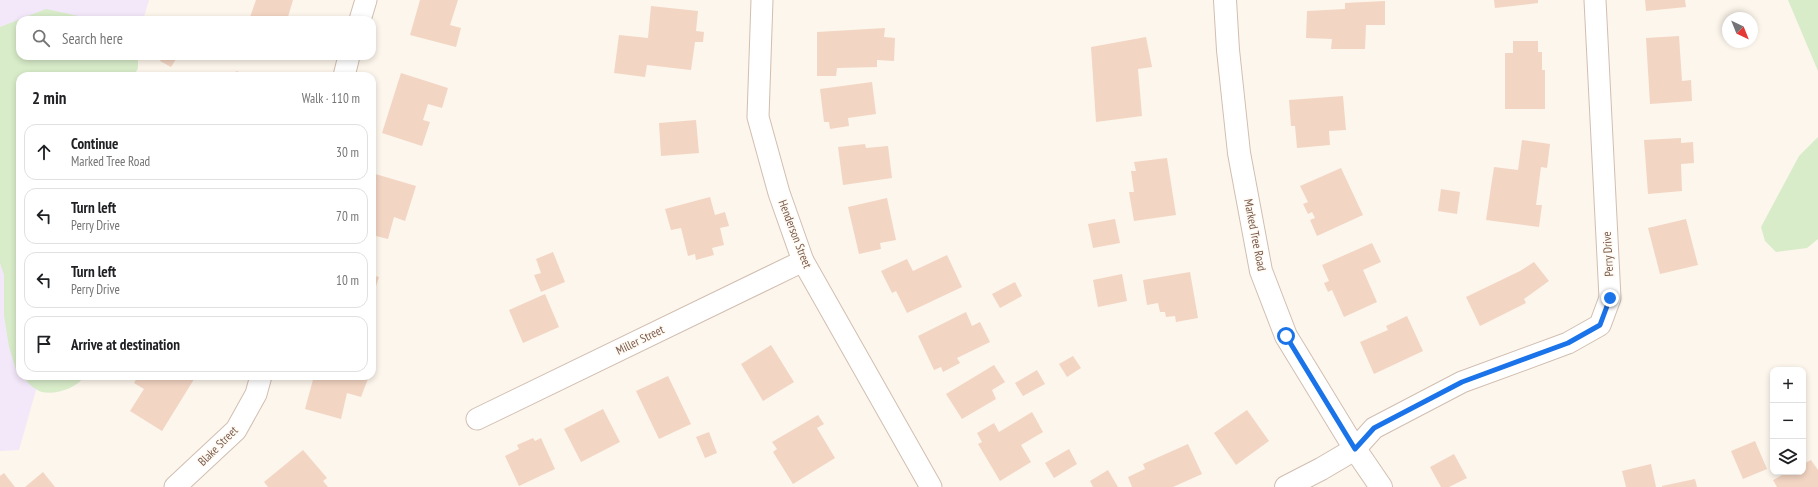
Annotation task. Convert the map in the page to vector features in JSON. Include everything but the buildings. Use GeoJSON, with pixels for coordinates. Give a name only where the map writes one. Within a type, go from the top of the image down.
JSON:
{"type":"FeatureCollection","features":[{"type":"Feature","properties":{"kind":"street"},"geometry":{"type":"LineString","coordinates":[[361,16],[366,0]]}},
{"type":"Feature","properties":{"kind":"street","name":"Henderson Street"},"geometry":{"type":"LineString","coordinates":[[762,0],[758,117],[779,193],[803,261],[931,487]]}},
{"type":"Feature","properties":{"kind":"street","name":"Marked Tree Road"},"geometry":{"type":"LineString","coordinates":[[1225,0],[1228,50],[1239,153],[1261,271],[1286,336],[1355,449],[1381,487]]}},
{"type":"Feature","properties":{"kind":"street","name":"Perry Drive"},"geometry":{"type":"LineString","coordinates":[[1355,449],[1374,428],[1462,382],[1568,343],[1600,325],[1610,298],[1595,0]]}},
{"type":"Feature","properties":{"kind":"street"},"geometry":{"type":"LineString","coordinates":[[345,72],[348,60]]}},
{"type":"Feature","properties":{"kind":"street","name":"Miller Street"},"geometry":{"type":"LineString","coordinates":[[477,419],[803,261]]}},
{"type":"Feature","properties":{"kind":"street","name":"Blake Street"},"geometry":{"type":"LineString","coordinates":[[175,487],[236,430],[256,394],[260,380]]}},
{"type":"Feature","properties":{"kind":"street"},"geometry":{"type":"LineString","coordinates":[[1286,487],[1322,469],[1355,449]]}},
{"type":"Feature","properties":{"kind":"shaded area"},"geometry":{"type":"Polygon","coordinates":[[[0,0],[149,0],[144,16],[16,16],[16,60],[20,60],[20,72],[16,72],[16,380],[39,380],[19,450],[0,451],[0,0]]]}},
{"type":"Feature","properties":{"kind":"green space"},"geometry":{"type":"Polygon","coordinates":[[[1788,0],[1818,0],[1818,71],[1788,0]]]}},
{"type":"Feature","properties":{"kind":"green space"},"geometry":{"type":"Polygon","coordinates":[[[46,9],[78,16],[28,16],[46,9]]]}},
{"type":"Feature","properties":{"kind":"green space"},"geometry":{"type":"Polygon","coordinates":[[[16,21],[16,60],[138,60],[138,68],[136,72],[16,72],[16,370],[9,347],[4,315],[4,275],[0,263],[0,27],[16,21]]]}},
{"type":"Feature","properties":{"kind":"green space"},"geometry":{"type":"Polygon","coordinates":[[[1818,137],[1818,239],[1807,248],[1776,252],[1765,241],[1761,227],[1799,156],[1818,137]]]}},
{"type":"Feature","properties":{"kind":"green space"},"geometry":{"type":"Polygon","coordinates":[[[25,380],[81,380],[66,390],[48,393],[42,392],[25,380]]]}},
{"type":"Feature","properties":{"kind":"route"},"geometry":{"type":"LineString","coordinates":[[1286,336],[1355,449],[1374,428],[1462,382],[1568,343],[1600,325],[1610,298]]}}]}
